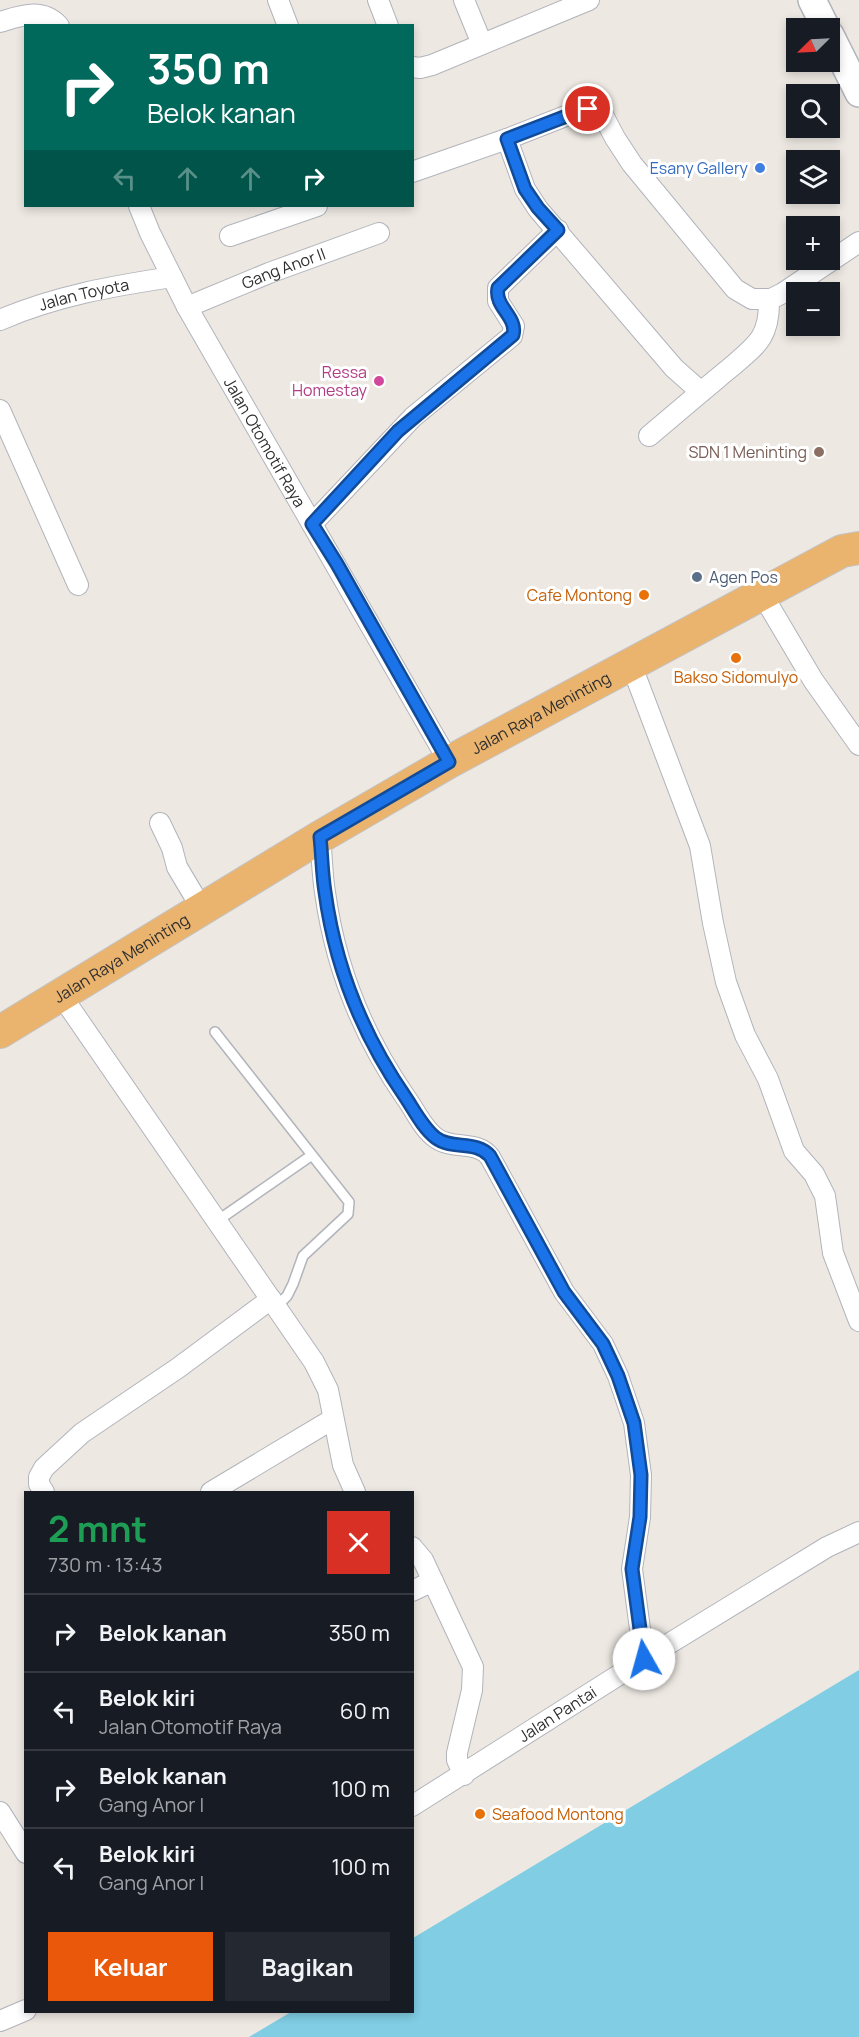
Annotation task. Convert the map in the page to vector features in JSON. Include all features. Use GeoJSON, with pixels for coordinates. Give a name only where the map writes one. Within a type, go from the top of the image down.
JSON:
{"type":"FeatureCollection","features":[{"type":"Feature","properties":{"kind":"highway","name":"Jalan Raya Meninting"},"geometry":{"type":"LineString","coordinates":[[0,1032],[320,837],[449,762],[853,544]]}},
{"type":"Feature","properties":{"kind":"main road"},"geometry":{"type":"LineString","coordinates":[[812,0],[821,18]]}},
{"type":"Feature","properties":{"kind":"main road"},"geometry":{"type":"LineString","coordinates":[[840,54],[859,93]]}},
{"type":"Feature","properties":{"kind":"street"},"geometry":{"type":"LineString","coordinates":[[278,0],[287,24]]}},
{"type":"Feature","properties":{"kind":"street"},"geometry":{"type":"LineString","coordinates":[[378,0],[387,24]]}},
{"type":"Feature","properties":{"kind":"street"},"geometry":{"type":"LineString","coordinates":[[464,0],[482,44]]}},
{"type":"Feature","properties":{"kind":"street"},"geometry":{"type":"LineString","coordinates":[[414,67],[432,65],[589,0]]}},
{"type":"Feature","properties":{"kind":"street"},"geometry":{"type":"LineString","coordinates":[[0,22],[23,14],[42,15],[56,24]]}},
{"type":"Feature","properties":{"kind":"street"},"geometry":{"type":"LineString","coordinates":[[414,171],[581,110],[592,110],[599,112],[607,120],[615,138],[632,164],[735,289],[752,298],[769,299],[783,293],[859,242]]}},
{"type":"Feature","properties":{"kind":"street"},"geometry":{"type":"LineString","coordinates":[[507,139],[525,189],[538,208],[674,368],[701,392]]}},
{"type":"Feature","properties":{"kind":"street","name":"Jalan Otomotif Raya"},"geometry":{"type":"LineString","coordinates":[[139,207],[187,307],[449,762]]}},
{"type":"Feature","properties":{"kind":"street"},"geometry":{"type":"LineString","coordinates":[[230,236],[314,207]]}},
{"type":"Feature","properties":{"kind":"street"},"geometry":{"type":"LineString","coordinates":[[312,524],[398,431],[513,335],[513,324],[497,298],[498,288],[558,230]]}},
{"type":"Feature","properties":{"kind":"street","name":"Gang Anor II"},"geometry":{"type":"LineString","coordinates":[[187,307],[269,273],[379,233]]}},
{"type":"Feature","properties":{"kind":"street","name":"Jalan Toyota"},"geometry":{"type":"LineString","coordinates":[[0,320],[22,310],[102,288],[172,278]]}},
{"type":"Feature","properties":{"kind":"street"},"geometry":{"type":"LineString","coordinates":[[649,436],[756,346],[766,330],[769,299]]}},
{"type":"Feature","properties":{"kind":"street"},"geometry":{"type":"LineString","coordinates":[[0,410],[78,585]]}},
{"type":"Feature","properties":{"kind":"street"},"geometry":{"type":"LineString","coordinates":[[762,594],[813,680],[859,744]]}},
{"type":"Feature","properties":{"kind":"street"},"geometry":{"type":"LineString","coordinates":[[631,664],[700,846],[726,982],[745,1035],[768,1079],[794,1150],[814,1174],[825,1196],[833,1253],[859,1321]]}},
{"type":"Feature","properties":{"kind":"street"},"geometry":{"type":"LineString","coordinates":[[160,823],[172,848],[177,867],[202,909]]}},
{"type":"Feature","properties":{"kind":"street"},"geometry":{"type":"LineString","coordinates":[[320,837],[325,893],[335,942],[349,991],[374,1047],[394,1081],[435,1138],[446,1143],[478,1148],[490,1156],[564,1292],[603,1344],[618,1376],[634,1423],[641,1475],[640,1517],[632,1569],[644,1659]]}},
{"type":"Feature","properties":{"kind":"street"},"geometry":{"type":"LineString","coordinates":[[61,995],[314,1362],[328,1390],[344,1466],[355,1491]]}},
{"type":"Feature","properties":{"kind":"street"},"geometry":{"type":"LineString","coordinates":[[43,1491],[39,1484],[39,1477],[44,1468],[82,1433],[274,1303]]}},
{"type":"Feature","properties":{"kind":"street"},"geometry":{"type":"LineString","coordinates":[[214,1491],[333,1419]]}},
{"type":"Feature","properties":{"kind":"street","name":"Jalan Pantai"},"geometry":{"type":"LineString","coordinates":[[414,1805],[644,1659],[827,1547],[859,1532]]}},
{"type":"Feature","properties":{"kind":"street"},"geometry":{"type":"LineString","coordinates":[[414,1549],[423,1560],[473,1667],[472,1690],[457,1753],[457,1760],[464,1775]]}},
{"type":"Feature","properties":{"kind":"street"},"geometry":{"type":"LineString","coordinates":[[414,1590],[433,1581]]}},
{"type":"Feature","properties":{"kind":"street"},"geometry":{"type":"LineString","coordinates":[[0,1812],[24,1850]]}},
{"type":"Feature","properties":{"kind":"street"},"geometry":{"type":"LineString","coordinates":[[0,2021],[24,2011]]}},
{"type":"Feature","properties":{"kind":"lane"},"geometry":{"type":"LineString","coordinates":[[215,1032],[349,1202],[348,1214],[303,1256],[287,1296],[274,1303]]}},
{"type":"Feature","properties":{"kind":"lane"},"geometry":{"type":"LineString","coordinates":[[217,1221],[312,1155]]}},
{"type":"Feature","properties":{"kind":"water"},"geometry":{"type":"Polygon","coordinates":[[[859,1670],[859,2037],[249,2037],[289,2013],[414,2013],[414,1937],[859,1670]]]}},
{"type":"Feature","properties":{"kind":"place","name":"Esany Gallery"},"geometry":{"type":"Point","coordinates":[760,168]}},
{"type":"Feature","properties":{"kind":"place","name":"Ressa Homestay"},"geometry":{"type":"Point","coordinates":[379,381]}},
{"type":"Feature","properties":{"kind":"place","name":"SDN 1 Meninting"},"geometry":{"type":"Point","coordinates":[819,452]}},
{"type":"Feature","properties":{"kind":"place","name":"Agen Pos"},"geometry":{"type":"Point","coordinates":[697,577]}},
{"type":"Feature","properties":{"kind":"place","name":"Cafe Montong"},"geometry":{"type":"Point","coordinates":[644,595]}},
{"type":"Feature","properties":{"kind":"place","name":"Bakso Sidomulyo"},"geometry":{"type":"Point","coordinates":[736,658]}},
{"type":"Feature","properties":{"kind":"place","name":"Seafood Montong"},"geometry":{"type":"Point","coordinates":[480,1814]}},
{"type":"Feature","properties":{"kind":"route"},"geometry":{"type":"LineString","coordinates":[[588,109],[507,139],[525,189],[558,230],[498,288],[497,298],[513,324],[513,335],[398,431],[312,524],[449,762],[320,837],[325,893],[335,942],[349,991],[374,1047],[394,1081],[435,1138],[446,1143],[478,1148],[490,1156],[564,1292],[603,1344],[618,1376],[634,1423],[641,1475],[640,1517],[632,1569],[644,1659]]}}]}
